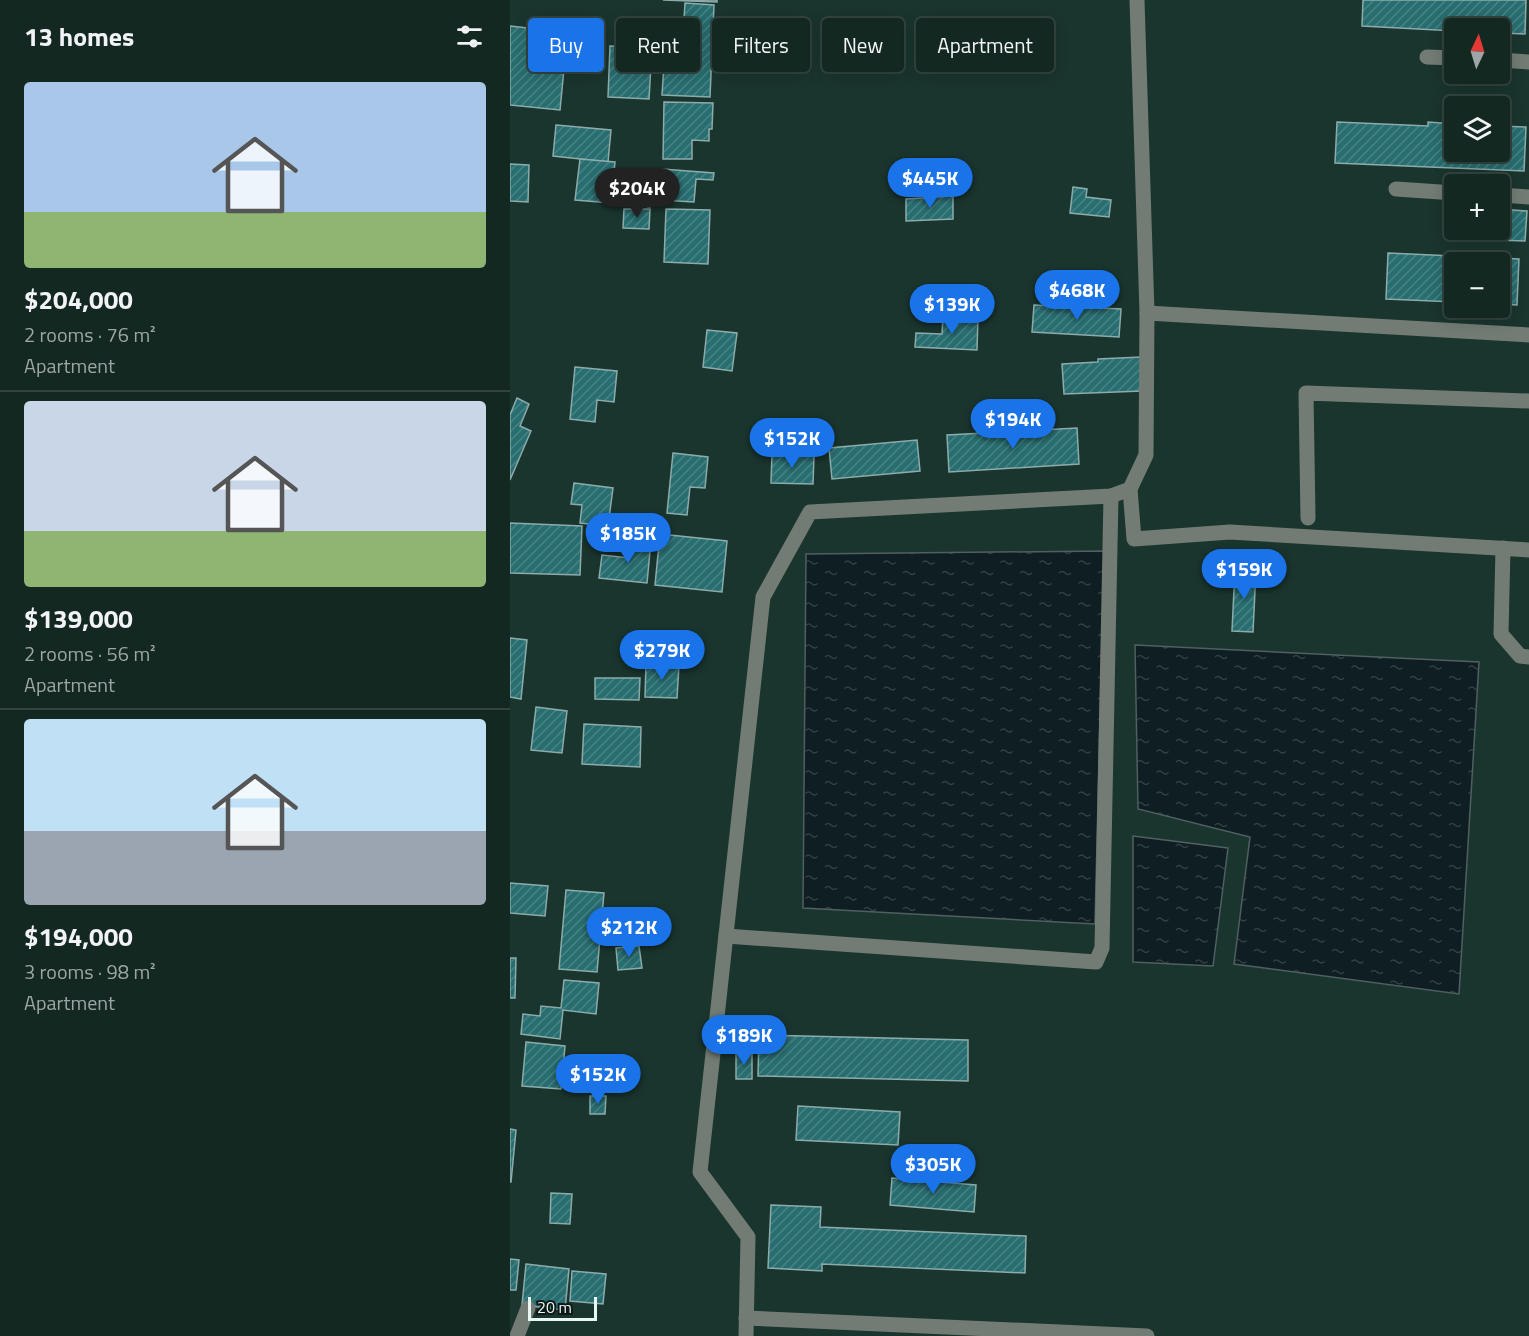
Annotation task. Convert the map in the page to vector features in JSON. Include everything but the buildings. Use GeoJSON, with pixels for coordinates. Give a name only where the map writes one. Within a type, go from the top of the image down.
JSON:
{"type":"FeatureCollection","features":[{"type":"Feature","properties":{"kind":"street"},"geometry":{"type":"LineString","coordinates":[[1137,0],[1147,313],[1146,455],[1130,489],[1134,539],[1230,532],[1529,549]]}},
{"type":"Feature","properties":{"kind":"street"},"geometry":{"type":"LineString","coordinates":[[1427,57],[1444,58]]}},
{"type":"Feature","properties":{"kind":"street"},"geometry":{"type":"LineString","coordinates":[[1510,61],[1529,62]]}},
{"type":"Feature","properties":{"kind":"street"},"geometry":{"type":"LineString","coordinates":[[1396,189],[1444,192]]}},
{"type":"Feature","properties":{"kind":"street"},"geometry":{"type":"LineString","coordinates":[[1510,196],[1529,197]]}},
{"type":"Feature","properties":{"kind":"street"},"geometry":{"type":"LineString","coordinates":[[1147,313],[1529,335]]}},
{"type":"Feature","properties":{"kind":"street"},"geometry":{"type":"LineString","coordinates":[[1308,518],[1306,393],[1529,401]]}},
{"type":"Feature","properties":{"kind":"street"},"geometry":{"type":"LineString","coordinates":[[746,1336],[748,1236],[700,1172],[763,597],[810,512],[1111,496],[1130,489]]}},
{"type":"Feature","properties":{"kind":"street"},"geometry":{"type":"LineString","coordinates":[[726,936],[1096,962],[1102,948],[1111,496]]}},
{"type":"Feature","properties":{"kind":"street"},"geometry":{"type":"LineString","coordinates":[[1503,548],[1501,634],[1520,656],[1529,657]]}},
{"type":"Feature","properties":{"kind":"street"},"geometry":{"type":"LineString","coordinates":[[517,1336],[528,1308]]}},
{"type":"Feature","properties":{"kind":"street"},"geometry":{"type":"LineString","coordinates":[[746,1318],[1147,1336]]}},
{"type":"Feature","properties":{"kind":"water"},"geometry":{"type":"Polygon","coordinates":[[[1104,551],[1095,924],[803,908],[806,554],[1104,551]]]}},
{"type":"Feature","properties":{"kind":"water"},"geometry":{"type":"Polygon","coordinates":[[[1135,645],[1479,662],[1459,994],[1234,964],[1250,837],[1138,809],[1135,645]]]}},
{"type":"Feature","properties":{"kind":"water"},"geometry":{"type":"Polygon","coordinates":[[[1133,836],[1228,848],[1213,966],[1133,962],[1133,836]]]}}]}
